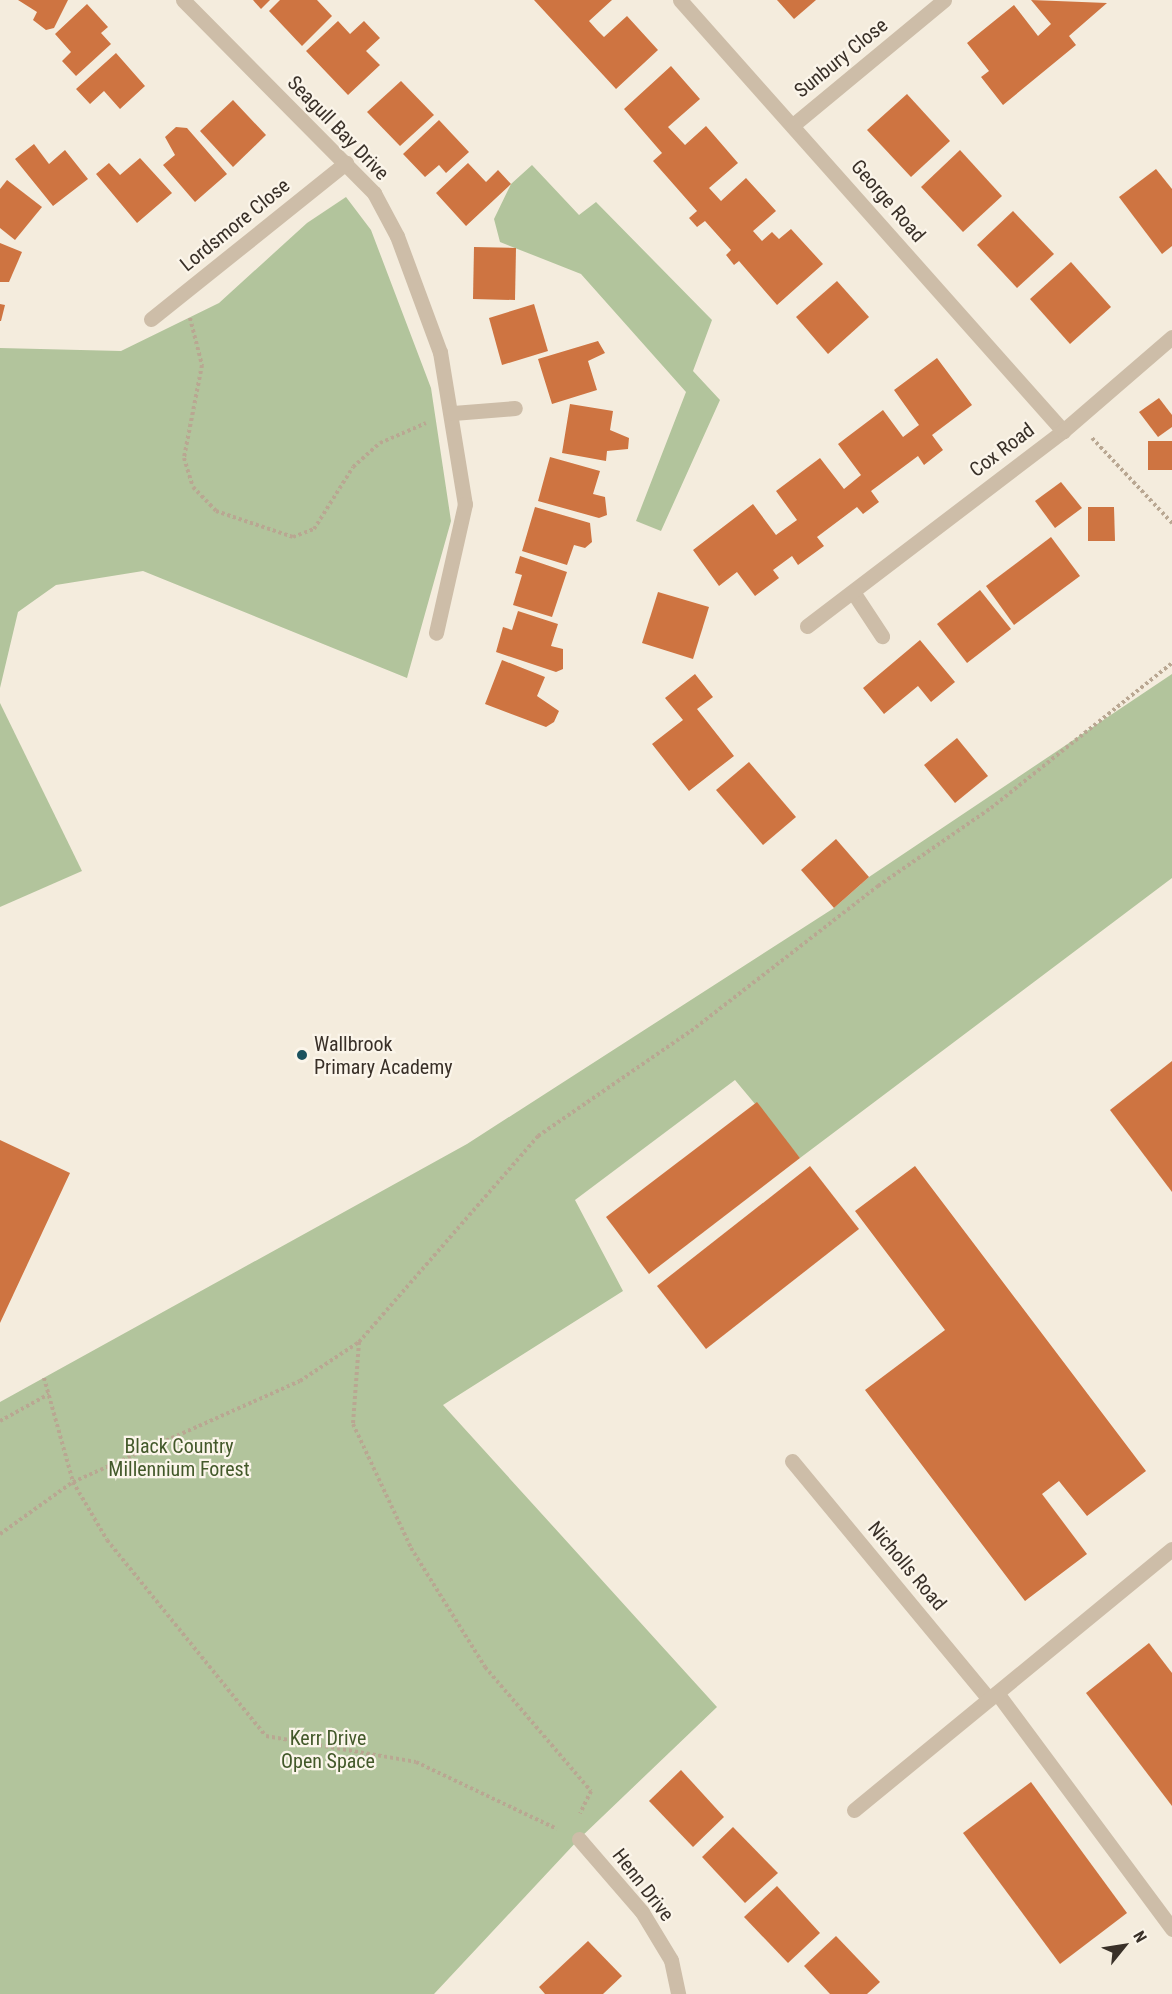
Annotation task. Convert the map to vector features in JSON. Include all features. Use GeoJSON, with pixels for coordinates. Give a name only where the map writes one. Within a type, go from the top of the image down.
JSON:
{"type":"FeatureCollection","features":[{"type":"Feature","properties":{"kind":"street","name":"Seagull Bay Drive"},"geometry":{"type":"LineString","coordinates":[[183,0],[374,193],[397,236],[440,352],[453,413],[465,504],[436,633]]}},
{"type":"Feature","properties":{"kind":"street","name":"George Road"},"geometry":{"type":"LineString","coordinates":[[680,0],[1063,431]]}},
{"type":"Feature","properties":{"kind":"street","name":"Sunbury Close"},"geometry":{"type":"LineString","coordinates":[[793,125],[944,0]]}},
{"type":"Feature","properties":{"kind":"street","name":"Lordsmore Close"},"geometry":{"type":"LineString","coordinates":[[151,319],[346,163]]}},
{"type":"Feature","properties":{"kind":"street","name":"Cox Road"},"geometry":{"type":"LineString","coordinates":[[807,626],[1063,431],[1172,337]]}},
{"type":"Feature","properties":{"kind":"street"},"geometry":{"type":"LineString","coordinates":[[453,413],[514,408]]}},
{"type":"Feature","properties":{"kind":"street"},"geometry":{"type":"LineString","coordinates":[[853,592],[882,636]]}},
{"type":"Feature","properties":{"kind":"street","name":"Nicholls Road"},"geometry":{"type":"LineString","coordinates":[[792,1461],[993,1696],[1172,1929]]}},
{"type":"Feature","properties":{"kind":"street"},"geometry":{"type":"LineString","coordinates":[[854,1810],[1172,1549]]}},
{"type":"Feature","properties":{"kind":"street","name":"Henn Drive"},"geometry":{"type":"LineString","coordinates":[[579,1839],[642,1912],[671,1960],[678,1994]]}},
{"type":"Feature","properties":{"kind":"path"},"geometry":{"type":"LineString","coordinates":[[179,297],[190,317],[202,365],[184,458],[193,487],[216,511],[293,537],[314,529],[353,467],[380,443],[453,413]]}},
{"type":"Feature","properties":{"kind":"path"},"geometry":{"type":"LineString","coordinates":[[1063,431],[1091,436],[1172,523]]}},
{"type":"Feature","properties":{"kind":"path"},"geometry":{"type":"LineString","coordinates":[[0,1534],[73,1482],[300,1381],[359,1342],[538,1136],[691,1031],[878,886],[991,808],[1172,663]]}},
{"type":"Feature","properties":{"kind":"path"},"geometry":{"type":"LineString","coordinates":[[44,1378],[73,1482],[107,1540],[266,1736],[379,1751],[416,1762],[579,1839],[581,1808],[591,1791],[485,1667],[411,1548],[353,1424],[359,1342]]}},
{"type":"Feature","properties":{"kind":"path"},"geometry":{"type":"LineString","coordinates":[[0,1421],[49,1394]]}},
{"type":"Feature","properties":{"kind":"green space"},"geometry":{"type":"Polygon","coordinates":[[[532,165],[579,215],[596,202],[712,320],[693,371],[720,400],[661,531],[636,521],[686,392],[581,274],[500,242],[494,219],[511,184],[532,165]]]}},
{"type":"Feature","properties":{"kind":"green space"},"geometry":{"type":"Polygon","coordinates":[[[346,197],[371,230],[431,388],[451,521],[407,678],[143,571],[56,585],[18,612],[0,688],[0,348],[121,351],[219,303],[307,223],[346,197]]]}},
{"type":"Feature","properties":{"kind":"green space"},"geometry":{"type":"Polygon","coordinates":[[[1172,674],[1172,878],[800,1158],[735,1080],[575,1200],[623,1291],[443,1405],[717,1707],[579,1839],[434,1994],[0,1994],[0,1402],[467,1144],[834,908],[869,877],[1172,674]]]}},
{"type":"Feature","properties":{"kind":"green space"},"geometry":{"type":"Polygon","coordinates":[[[0,703],[82,871],[0,907],[0,703]]]}},
{"type":"Feature","properties":{"kind":"building"},"geometry":{"type":"Polygon","coordinates":[[[18,0],[68,0],[54,28],[46,30],[33,20],[37,12],[18,0]]]}},
{"type":"Feature","properties":{"kind":"building"},"geometry":{"type":"Polygon","coordinates":[[[253,0],[270,0],[261,9],[253,0]]]}},
{"type":"Feature","properties":{"kind":"building"},"geometry":{"type":"Polygon","coordinates":[[[280,0],[317,0],[332,16],[302,46],[269,11],[280,0]]]}},
{"type":"Feature","properties":{"kind":"building"},"geometry":{"type":"Polygon","coordinates":[[[534,0],[612,0],[589,21],[597,30],[604,37],[627,16],[658,50],[616,89],[534,0]]]}},
{"type":"Feature","properties":{"kind":"building"},"geometry":{"type":"Polygon","coordinates":[[[777,0],[816,0],[794,19],[777,0]]]}},
{"type":"Feature","properties":{"kind":"building"},"geometry":{"type":"Polygon","coordinates":[[[1031,0],[1107,3],[1069,36],[1076,45],[1003,105],[981,77],[989,71],[967,43],[1014,5],[1038,36],[1051,24],[1031,0]]]}},
{"type":"Feature","properties":{"kind":"building"},"geometry":{"type":"Polygon","coordinates":[[[87,4],[108,27],[101,33],[111,44],[76,76],[62,61],[71,52],[55,34],[87,4]]]}},
{"type":"Feature","properties":{"kind":"building"},"geometry":{"type":"Polygon","coordinates":[[[338,21],[350,34],[364,21],[380,38],[366,51],[380,65],[348,95],[306,51],[338,21]]]}},
{"type":"Feature","properties":{"kind":"building"},"geometry":{"type":"Polygon","coordinates":[[[116,53],[145,86],[120,109],[104,91],[90,104],[76,89],[116,53]]]}},
{"type":"Feature","properties":{"kind":"building"},"geometry":{"type":"Polygon","coordinates":[[[671,66],[700,99],[668,127],[685,145],[706,126],[738,163],[709,188],[721,201],[746,178],[776,211],[753,231],[762,241],[772,232],[779,239],[791,229],[823,264],[777,305],[739,261],[734,265],[726,255],[731,250],[705,221],[697,227],[689,218],[697,211],[653,161],[662,153],[624,109],[671,66]]]}},
{"type":"Feature","properties":{"kind":"building"},"geometry":{"type":"Polygon","coordinates":[[[401,81],[434,115],[400,146],[367,112],[401,81]]]}},
{"type":"Feature","properties":{"kind":"building"},"geometry":{"type":"Polygon","coordinates":[[[907,94],[950,141],[911,177],[867,130],[907,94]]]}},
{"type":"Feature","properties":{"kind":"building"},"geometry":{"type":"Polygon","coordinates":[[[233,100],[266,135],[233,167],[200,131],[233,100]]]}},
{"type":"Feature","properties":{"kind":"building"},"geometry":{"type":"Polygon","coordinates":[[[439,120],[469,152],[446,173],[439,165],[425,177],[403,154],[439,120]]]}},
{"type":"Feature","properties":{"kind":"building"},"geometry":{"type":"Polygon","coordinates":[[[176,127],[187,128],[227,174],[195,202],[163,165],[175,155],[165,137],[176,127]]]}},
{"type":"Feature","properties":{"kind":"building"},"geometry":{"type":"Polygon","coordinates":[[[34,144],[49,164],[65,150],[88,179],[53,206],[15,159],[34,144]]]}},
{"type":"Feature","properties":{"kind":"building"},"geometry":{"type":"Polygon","coordinates":[[[960,150],[1002,196],[963,232],[921,187],[960,150]]]}},
{"type":"Feature","properties":{"kind":"building"},"geometry":{"type":"Polygon","coordinates":[[[140,158],[172,193],[137,223],[96,174],[109,163],[120,175],[140,158]]]}},
{"type":"Feature","properties":{"kind":"building"},"geometry":{"type":"Polygon","coordinates":[[[468,163],[486,182],[498,170],[511,184],[466,226],[436,193],[468,163]]]}},
{"type":"Feature","properties":{"kind":"building"},"geometry":{"type":"Polygon","coordinates":[[[1156,169],[1172,189],[1172,246],[1162,254],[1119,197],[1156,169]]]}},
{"type":"Feature","properties":{"kind":"building"},"geometry":{"type":"Polygon","coordinates":[[[7,180],[42,207],[15,240],[0,228],[0,189],[7,180]]]}},
{"type":"Feature","properties":{"kind":"building"},"geometry":{"type":"Polygon","coordinates":[[[1013,211],[1054,254],[1017,288],[977,245],[1013,211]]]}},
{"type":"Feature","properties":{"kind":"building"},"geometry":{"type":"Polygon","coordinates":[[[0,243],[22,252],[9,282],[0,282],[0,243]]]}},
{"type":"Feature","properties":{"kind":"building"},"geometry":{"type":"Polygon","coordinates":[[[474,247],[516,248],[515,300],[473,299],[474,247]]]}},
{"type":"Feature","properties":{"kind":"building"},"geometry":{"type":"Polygon","coordinates":[[[1071,262],[1111,307],[1070,344],[1030,299],[1071,262]]]}},
{"type":"Feature","properties":{"kind":"building"},"geometry":{"type":"Polygon","coordinates":[[[837,281],[869,317],[828,354],[796,317],[837,281]]]}},
{"type":"Feature","properties":{"kind":"building"},"geometry":{"type":"Polygon","coordinates":[[[0,304],[5,305],[1,321],[0,321],[0,304]]]}},
{"type":"Feature","properties":{"kind":"building"},"geometry":{"type":"Polygon","coordinates":[[[534,304],[548,351],[502,365],[489,318],[534,304]]]}},
{"type":"Feature","properties":{"kind":"building"},"geometry":{"type":"Polygon","coordinates":[[[598,341],[605,353],[588,361],[597,390],[552,404],[538,359],[598,341]]]}},
{"type":"Feature","properties":{"kind":"building"},"geometry":{"type":"Polygon","coordinates":[[[937,358],[972,405],[932,435],[943,450],[924,465],[918,456],[871,491],[879,502],[863,514],[857,507],[817,537],[824,546],[798,565],[792,556],[773,570],[779,578],[755,596],[737,572],[719,586],[693,550],[753,504],[776,535],[797,520],[776,491],[820,458],[844,489],[861,475],[838,444],[883,410],[903,437],[919,425],[894,390],[937,358]]]}},
{"type":"Feature","properties":{"kind":"building"},"geometry":{"type":"Polygon","coordinates":[[[1159,398],[1172,415],[1172,427],[1158,437],[1139,412],[1159,398]]]}},
{"type":"Feature","properties":{"kind":"building"},"geometry":{"type":"Polygon","coordinates":[[[570,404],[613,411],[610,430],[629,438],[628,449],[607,451],[606,461],[562,453],[570,404]]]}},
{"type":"Feature","properties":{"kind":"building"},"geometry":{"type":"Polygon","coordinates":[[[1148,441],[1172,441],[1172,470],[1148,470],[1148,441]]]}},
{"type":"Feature","properties":{"kind":"building"},"geometry":{"type":"Polygon","coordinates":[[[550,457],[600,471],[593,494],[605,497],[607,515],[599,518],[538,501],[550,457]]]}},
{"type":"Feature","properties":{"kind":"building"},"geometry":{"type":"Polygon","coordinates":[[[1061,482],[1082,508],[1055,528],[1035,501],[1061,482]]]}},
{"type":"Feature","properties":{"kind":"building"},"geometry":{"type":"Polygon","coordinates":[[[535,507],[590,523],[592,542],[585,548],[574,545],[567,565],[522,551],[535,507]]]}},
{"type":"Feature","properties":{"kind":"building"},"geometry":{"type":"Polygon","coordinates":[[[1088,507],[1114,507],[1115,541],[1088,541],[1088,507]]]}},
{"type":"Feature","properties":{"kind":"building"},"geometry":{"type":"Polygon","coordinates":[[[1051,537],[1080,576],[1014,625],[986,586],[1051,537]]]}},
{"type":"Feature","properties":{"kind":"building"},"geometry":{"type":"Polygon","coordinates":[[[520,556],[567,572],[552,617],[513,605],[522,575],[515,573],[520,556]]]}},
{"type":"Feature","properties":{"kind":"building"},"geometry":{"type":"Polygon","coordinates":[[[980,590],[1011,629],[967,663],[937,624],[980,590]]]}},
{"type":"Feature","properties":{"kind":"building"},"geometry":{"type":"Polygon","coordinates":[[[658,592],[709,607],[693,659],[642,643],[658,592]]]}},
{"type":"Feature","properties":{"kind":"building"},"geometry":{"type":"Polygon","coordinates":[[[518,611],[558,624],[551,646],[563,649],[563,669],[556,672],[496,652],[503,627],[512,630],[518,611]]]}},
{"type":"Feature","properties":{"kind":"building"},"geometry":{"type":"Polygon","coordinates":[[[920,640],[955,682],[931,702],[918,686],[884,714],[863,688],[920,640]]]}},
{"type":"Feature","properties":{"kind":"building"},"geometry":{"type":"Polygon","coordinates":[[[502,660],[545,677],[537,696],[559,711],[554,722],[546,727],[485,704],[502,660]]]}},
{"type":"Feature","properties":{"kind":"building"},"geometry":{"type":"Polygon","coordinates":[[[695,674],[713,697],[697,709],[734,756],[689,791],[652,744],[683,720],[665,698],[695,674]]]}},
{"type":"Feature","properties":{"kind":"building"},"geometry":{"type":"Polygon","coordinates":[[[957,738],[988,776],[955,803],[924,765],[957,738]]]}},
{"type":"Feature","properties":{"kind":"building"},"geometry":{"type":"Polygon","coordinates":[[[749,762],[796,817],[763,845],[716,790],[749,762]]]}},
{"type":"Feature","properties":{"kind":"building"},"geometry":{"type":"Polygon","coordinates":[[[836,839],[869,877],[834,908],[801,870],[836,839]]]}},
{"type":"Feature","properties":{"kind":"building"},"geometry":{"type":"Polygon","coordinates":[[[1172,1061],[1172,1192],[1110,1110],[1172,1061]]]}},
{"type":"Feature","properties":{"kind":"building"},"geometry":{"type":"Polygon","coordinates":[[[757,1102],[800,1158],[649,1274],[606,1217],[757,1102]]]}},
{"type":"Feature","properties":{"kind":"building"},"geometry":{"type":"Polygon","coordinates":[[[0,1140],[70,1173],[0,1323],[0,1140]]]}},
{"type":"Feature","properties":{"kind":"building"},"geometry":{"type":"Polygon","coordinates":[[[810,1166],[859,1229],[706,1349],[657,1286],[810,1166]]]}},
{"type":"Feature","properties":{"kind":"building"},"geometry":{"type":"Polygon","coordinates":[[[915,1166],[1146,1471],[1087,1516],[1059,1481],[1042,1494],[1087,1554],[1025,1601],[865,1390],[945,1330],[855,1211],[915,1166]]]}},
{"type":"Feature","properties":{"kind":"building"},"geometry":{"type":"Polygon","coordinates":[[[1149,1643],[1172,1673],[1172,1806],[1086,1693],[1149,1643]]]}},
{"type":"Feature","properties":{"kind":"building"},"geometry":{"type":"Polygon","coordinates":[[[681,1770],[724,1817],[693,1847],[649,1801],[681,1770]]]}},
{"type":"Feature","properties":{"kind":"building"},"geometry":{"type":"Polygon","coordinates":[[[1031,1782],[1127,1913],[1060,1964],[963,1833],[1031,1782]]]}},
{"type":"Feature","properties":{"kind":"building"},"geometry":{"type":"Polygon","coordinates":[[[733,1827],[778,1873],[745,1903],[702,1857],[733,1827]]]}},
{"type":"Feature","properties":{"kind":"building"},"geometry":{"type":"Polygon","coordinates":[[[777,1886],[820,1933],[788,1963],[744,1917],[777,1886]]]}},
{"type":"Feature","properties":{"kind":"building"},"geometry":{"type":"Polygon","coordinates":[[[836,1936],[880,1982],[867,1994],[830,1994],[804,1966],[836,1936]]]}},
{"type":"Feature","properties":{"kind":"building"},"geometry":{"type":"Polygon","coordinates":[[[588,1941],[622,1976],[603,1994],[545,1994],[539,1987],[588,1941]]]}},
{"type":"Feature","properties":{"kind":"place","name":"Wallbrook Primary Academy"},"geometry":{"type":"Point","coordinates":[302,1055]}},
{"type":"Feature","properties":{"kind":"park label","name":"Black Country Millennium Forest"},"geometry":{"type":"Point","coordinates":[179,1458]}},
{"type":"Feature","properties":{"kind":"park label","name":"Kerr Drive Open Space"},"geometry":{"type":"Point","coordinates":[328,1750]}}]}
